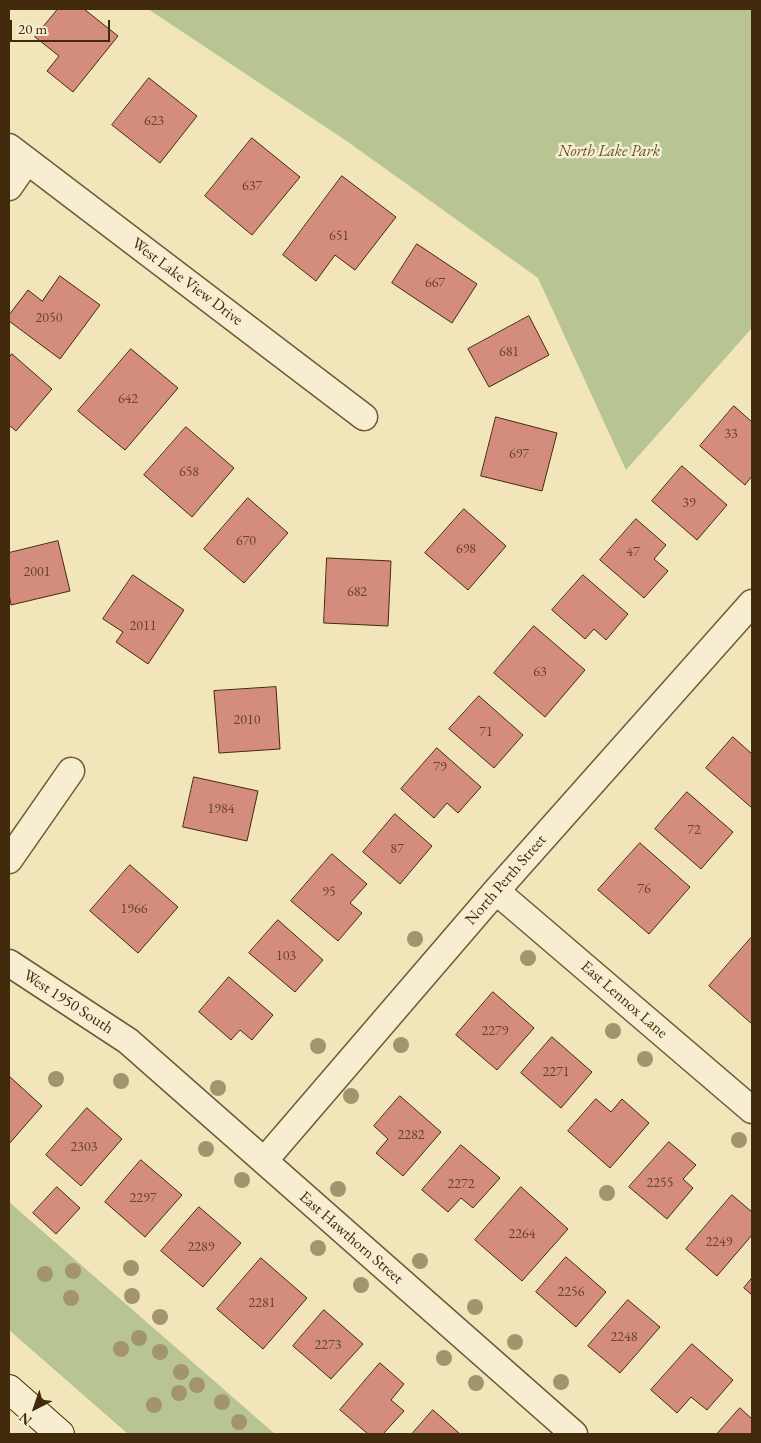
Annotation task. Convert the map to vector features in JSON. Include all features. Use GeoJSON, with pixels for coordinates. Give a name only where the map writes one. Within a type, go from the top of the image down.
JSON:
{"type":"FeatureCollection","features":[{"type":"Feature","properties":{"kind":"street"},"geometry":{"type":"LineString","coordinates":[[9,187],[18,154]]}},
{"type":"Feature","properties":{"kind":"street","name":"West Lake View Drive"},"geometry":{"type":"LineString","coordinates":[[18,154],[364,417]]}},
{"type":"Feature","properties":{"kind":"street","name":"North Perth Street"},"geometry":{"type":"LineString","coordinates":[[264,1161],[496,891],[752,603]]}},
{"type":"Feature","properties":{"kind":"street"},"geometry":{"type":"LineString","coordinates":[[9,860],[71,771]]}},
{"type":"Feature","properties":{"kind":"street","name":"East Lennox Lane"},"geometry":{"type":"LineString","coordinates":[[496,891],[752,1110]]}},
{"type":"Feature","properties":{"kind":"street","name":"West 1950 South"},"geometry":{"type":"LineString","coordinates":[[9,964],[128,1041]]}},
{"type":"Feature","properties":{"kind":"street","name":"East Hawthorn Street"},"geometry":{"type":"LineString","coordinates":[[128,1041],[574,1434]]}},
{"type":"Feature","properties":{"kind":"street"},"geometry":{"type":"LineString","coordinates":[[9,1390],[60,1434]]}},
{"type":"Feature","properties":{"kind":"green space","name":"North Lake Park"},"geometry":{"type":"Polygon","coordinates":[[[148,9],[752,9],[752,328],[626,470],[538,278],[348,142],[148,9]]]}},
{"type":"Feature","properties":{"kind":"green space"},"geometry":{"type":"Polygon","coordinates":[[[9,1202],[275,1434],[128,1434],[9,1330],[9,1202]]]}},
{"type":"Feature","properties":{"kind":"building"},"geometry":{"type":"Polygon","coordinates":[[[58,9],[84,9],[118,36],[73,92],[47,71],[59,56],[35,37],[58,9]]]}},
{"type":"Feature","properties":{"kind":"building"},"geometry":{"type":"Polygon","coordinates":[[[149,78],[197,116],[160,163],[112,125],[149,78]]]}},
{"type":"Feature","properties":{"kind":"building"},"geometry":{"type":"Polygon","coordinates":[[[252,138],[300,177],[252,235],[205,196],[252,138]]]}},
{"type":"Feature","properties":{"kind":"building"},"geometry":{"type":"Polygon","coordinates":[[[342,176],[396,217],[355,270],[335,255],[316,281],[283,255],[342,176]]]}},
{"type":"Feature","properties":{"kind":"building"},"geometry":{"type":"Polygon","coordinates":[[[417,244],[477,284],[452,323],[392,283],[417,244]]]}},
{"type":"Feature","properties":{"kind":"building"},"geometry":{"type":"Polygon","coordinates":[[[60,276],[100,305],[60,359],[9,321],[9,315],[28,290],[42,301],[60,276]]]}},
{"type":"Feature","properties":{"kind":"building"},"geometry":{"type":"Polygon","coordinates":[[[529,316],[549,355],[489,387],[468,349],[529,316]]]}},
{"type":"Feature","properties":{"kind":"building"},"geometry":{"type":"Polygon","coordinates":[[[131,349],[178,388],[125,450],[78,411],[131,349]]]}},
{"type":"Feature","properties":{"kind":"building"},"geometry":{"type":"Polygon","coordinates":[[[12,354],[52,389],[16,431],[9,425],[9,358],[12,354]]]}},
{"type":"Feature","properties":{"kind":"building"},"geometry":{"type":"Polygon","coordinates":[[[734,406],[752,422],[752,476],[745,485],[700,446],[734,406]]]}},
{"type":"Feature","properties":{"kind":"building"},"geometry":{"type":"Polygon","coordinates":[[[496,417],[557,433],[542,491],[481,476],[496,417]]]}},
{"type":"Feature","properties":{"kind":"building"},"geometry":{"type":"Polygon","coordinates":[[[186,427],[234,468],[192,517],[144,475],[186,427]]]}},
{"type":"Feature","properties":{"kind":"building"},"geometry":{"type":"Polygon","coordinates":[[[682,466],[727,505],[697,540],[652,501],[682,466]]]}},
{"type":"Feature","properties":{"kind":"building"},"geometry":{"type":"Polygon","coordinates":[[[248,498],[288,533],[244,583],[204,549],[248,498]]]}},
{"type":"Feature","properties":{"kind":"building"},"geometry":{"type":"Polygon","coordinates":[[[464,509],[506,546],[468,590],[425,553],[464,509]]]}},
{"type":"Feature","properties":{"kind":"building"},"geometry":{"type":"Polygon","coordinates":[[[636,519],[666,545],[654,559],[668,571],[644,598],[600,560],[636,519]]]}},
{"type":"Feature","properties":{"kind":"building"},"geometry":{"type":"Polygon","coordinates":[[[58,541],[70,591],[11,605],[9,594],[9,553],[58,541]]]}},
{"type":"Feature","properties":{"kind":"building"},"geometry":{"type":"Polygon","coordinates":[[[327,558],[391,561],[388,626],[324,623],[327,558]]]}},
{"type":"Feature","properties":{"kind":"building"},"geometry":{"type":"Polygon","coordinates":[[[133,575],[184,610],[148,664],[116,642],[123,632],[103,619],[133,575]]]}},
{"type":"Feature","properties":{"kind":"building"},"geometry":{"type":"Polygon","coordinates":[[[583,575],[628,614],[606,640],[594,629],[585,639],[552,610],[583,575]]]}},
{"type":"Feature","properties":{"kind":"building"},"geometry":{"type":"Polygon","coordinates":[[[534,626],[585,670],[545,717],[494,673],[534,626]]]}},
{"type":"Feature","properties":{"kind":"building"},"geometry":{"type":"Polygon","coordinates":[[[276,687],[280,749],[219,753],[214,691],[276,687]]]}},
{"type":"Feature","properties":{"kind":"building"},"geometry":{"type":"Polygon","coordinates":[[[479,696],[523,735],[494,768],[449,729],[479,696]]]}},
{"type":"Feature","properties":{"kind":"building"},"geometry":{"type":"Polygon","coordinates":[[[733,737],[752,754],[752,808],[706,768],[733,737]]]}},
{"type":"Feature","properties":{"kind":"building"},"geometry":{"type":"Polygon","coordinates":[[[437,748],[481,787],[458,813],[447,803],[434,818],[401,789],[437,748]]]}},
{"type":"Feature","properties":{"kind":"building"},"geometry":{"type":"Polygon","coordinates":[[[194,777],[258,791],[247,841],[183,827],[194,777]]]}},
{"type":"Feature","properties":{"kind":"building"},"geometry":{"type":"Polygon","coordinates":[[[687,792],[733,832],[701,869],[655,829],[687,792]]]}},
{"type":"Feature","properties":{"kind":"building"},"geometry":{"type":"Polygon","coordinates":[[[395,814],[432,846],[400,884],[363,852],[395,814]]]}},
{"type":"Feature","properties":{"kind":"building"},"geometry":{"type":"Polygon","coordinates":[[[640,843],[690,887],[649,934],[598,890],[640,843]]]}},
{"type":"Feature","properties":{"kind":"building"},"geometry":{"type":"Polygon","coordinates":[[[332,854],[367,884],[350,903],[362,913],[338,941],[291,901],[332,854]]]}},
{"type":"Feature","properties":{"kind":"building"},"geometry":{"type":"Polygon","coordinates":[[[130,865],[178,907],[138,953],[90,911],[130,865]]]}},
{"type":"Feature","properties":{"kind":"building"},"geometry":{"type":"Polygon","coordinates":[[[278,920],[323,960],[295,992],[249,953],[278,920]]]}},
{"type":"Feature","properties":{"kind":"building"},"geometry":{"type":"Polygon","coordinates":[[[752,939],[752,1024],[709,986],[752,939]]]}},
{"type":"Feature","properties":{"kind":"building"},"geometry":{"type":"Polygon","coordinates":[[[229,977],[273,1015],[252,1040],[240,1030],[231,1040],[199,1012],[229,977]]]}},
{"type":"Feature","properties":{"kind":"building"},"geometry":{"type":"Polygon","coordinates":[[[493,992],[534,1028],[497,1070],[456,1035],[493,992]]]}},
{"type":"Feature","properties":{"kind":"building"},"geometry":{"type":"Polygon","coordinates":[[[552,1037],[592,1072],[561,1108],[521,1073],[552,1037]]]}},
{"type":"Feature","properties":{"kind":"building"},"geometry":{"type":"Polygon","coordinates":[[[9,1076],[42,1106],[9,1144],[9,1076]]]}},
{"type":"Feature","properties":{"kind":"building"},"geometry":{"type":"Polygon","coordinates":[[[400,1096],[441,1132],[403,1176],[376,1153],[388,1139],[374,1126],[400,1096]]]}},
{"type":"Feature","properties":{"kind":"building"},"geometry":{"type":"Polygon","coordinates":[[[596,1099],[611,1112],[622,1099],[649,1123],[610,1168],[568,1131],[596,1099]]]}},
{"type":"Feature","properties":{"kind":"building"},"geometry":{"type":"Polygon","coordinates":[[[87,1108],[122,1139],[81,1186],[46,1155],[87,1108]]]}},
{"type":"Feature","properties":{"kind":"building"},"geometry":{"type":"Polygon","coordinates":[[[669,1142],[696,1165],[683,1179],[693,1188],[667,1219],[629,1187],[669,1142]]]}},
{"type":"Feature","properties":{"kind":"building"},"geometry":{"type":"Polygon","coordinates":[[[461,1145],[500,1178],[473,1208],[461,1198],[448,1212],[422,1190],[461,1145]]]}},
{"type":"Feature","properties":{"kind":"building"},"geometry":{"type":"Polygon","coordinates":[[[141,1160],[182,1195],[145,1237],[105,1202],[141,1160]]]}},
{"type":"Feature","properties":{"kind":"building"},"geometry":{"type":"Polygon","coordinates":[[[57,1187],[80,1208],[56,1234],[33,1213],[57,1187]]]}},
{"type":"Feature","properties":{"kind":"building"},"geometry":{"type":"Polygon","coordinates":[[[521,1187],[568,1229],[522,1281],[475,1240],[521,1187]]]}},
{"type":"Feature","properties":{"kind":"building"},"geometry":{"type":"Polygon","coordinates":[[[732,1195],[752,1212],[752,1235],[717,1276],[686,1249],[732,1195]]]}},
{"type":"Feature","properties":{"kind":"building"},"geometry":{"type":"Polygon","coordinates":[[[199,1207],[241,1243],[203,1287],[161,1251],[199,1207]]]}},
{"type":"Feature","properties":{"kind":"building"},"geometry":{"type":"Polygon","coordinates":[[[566,1257],[606,1292],[576,1327],[536,1292],[566,1257]]]}},
{"type":"Feature","properties":{"kind":"building"},"geometry":{"type":"Polygon","coordinates":[[[261,1258],[307,1298],[263,1349],[217,1309],[261,1258]]]}},
{"type":"Feature","properties":{"kind":"building"},"geometry":{"type":"Polygon","coordinates":[[[752,1278],[752,1295],[744,1288],[752,1278]]]}},
{"type":"Feature","properties":{"kind":"building"},"geometry":{"type":"Polygon","coordinates":[[[628,1300],[660,1327],[620,1373],[588,1346],[628,1300]]]}},
{"type":"Feature","properties":{"kind":"building"},"geometry":{"type":"Polygon","coordinates":[[[324,1310],[363,1344],[331,1379],[293,1346],[324,1310]]]}},
{"type":"Feature","properties":{"kind":"building"},"geometry":{"type":"Polygon","coordinates":[[[692,1344],[733,1380],[707,1410],[691,1397],[677,1413],[651,1390],[692,1344]]]}},
{"type":"Feature","properties":{"kind":"building"},"geometry":{"type":"Polygon","coordinates":[[[380,1363],[404,1384],[391,1400],[404,1411],[383,1434],[368,1434],[340,1410],[380,1363]]]}},
{"type":"Feature","properties":{"kind":"building"},"geometry":{"type":"Polygon","coordinates":[[[740,1408],[752,1419],[752,1434],[717,1434],[740,1408]]]}},
{"type":"Feature","properties":{"kind":"building"},"geometry":{"type":"Polygon","coordinates":[[[433,1410],[460,1434],[412,1434],[433,1410]]]}}]}
